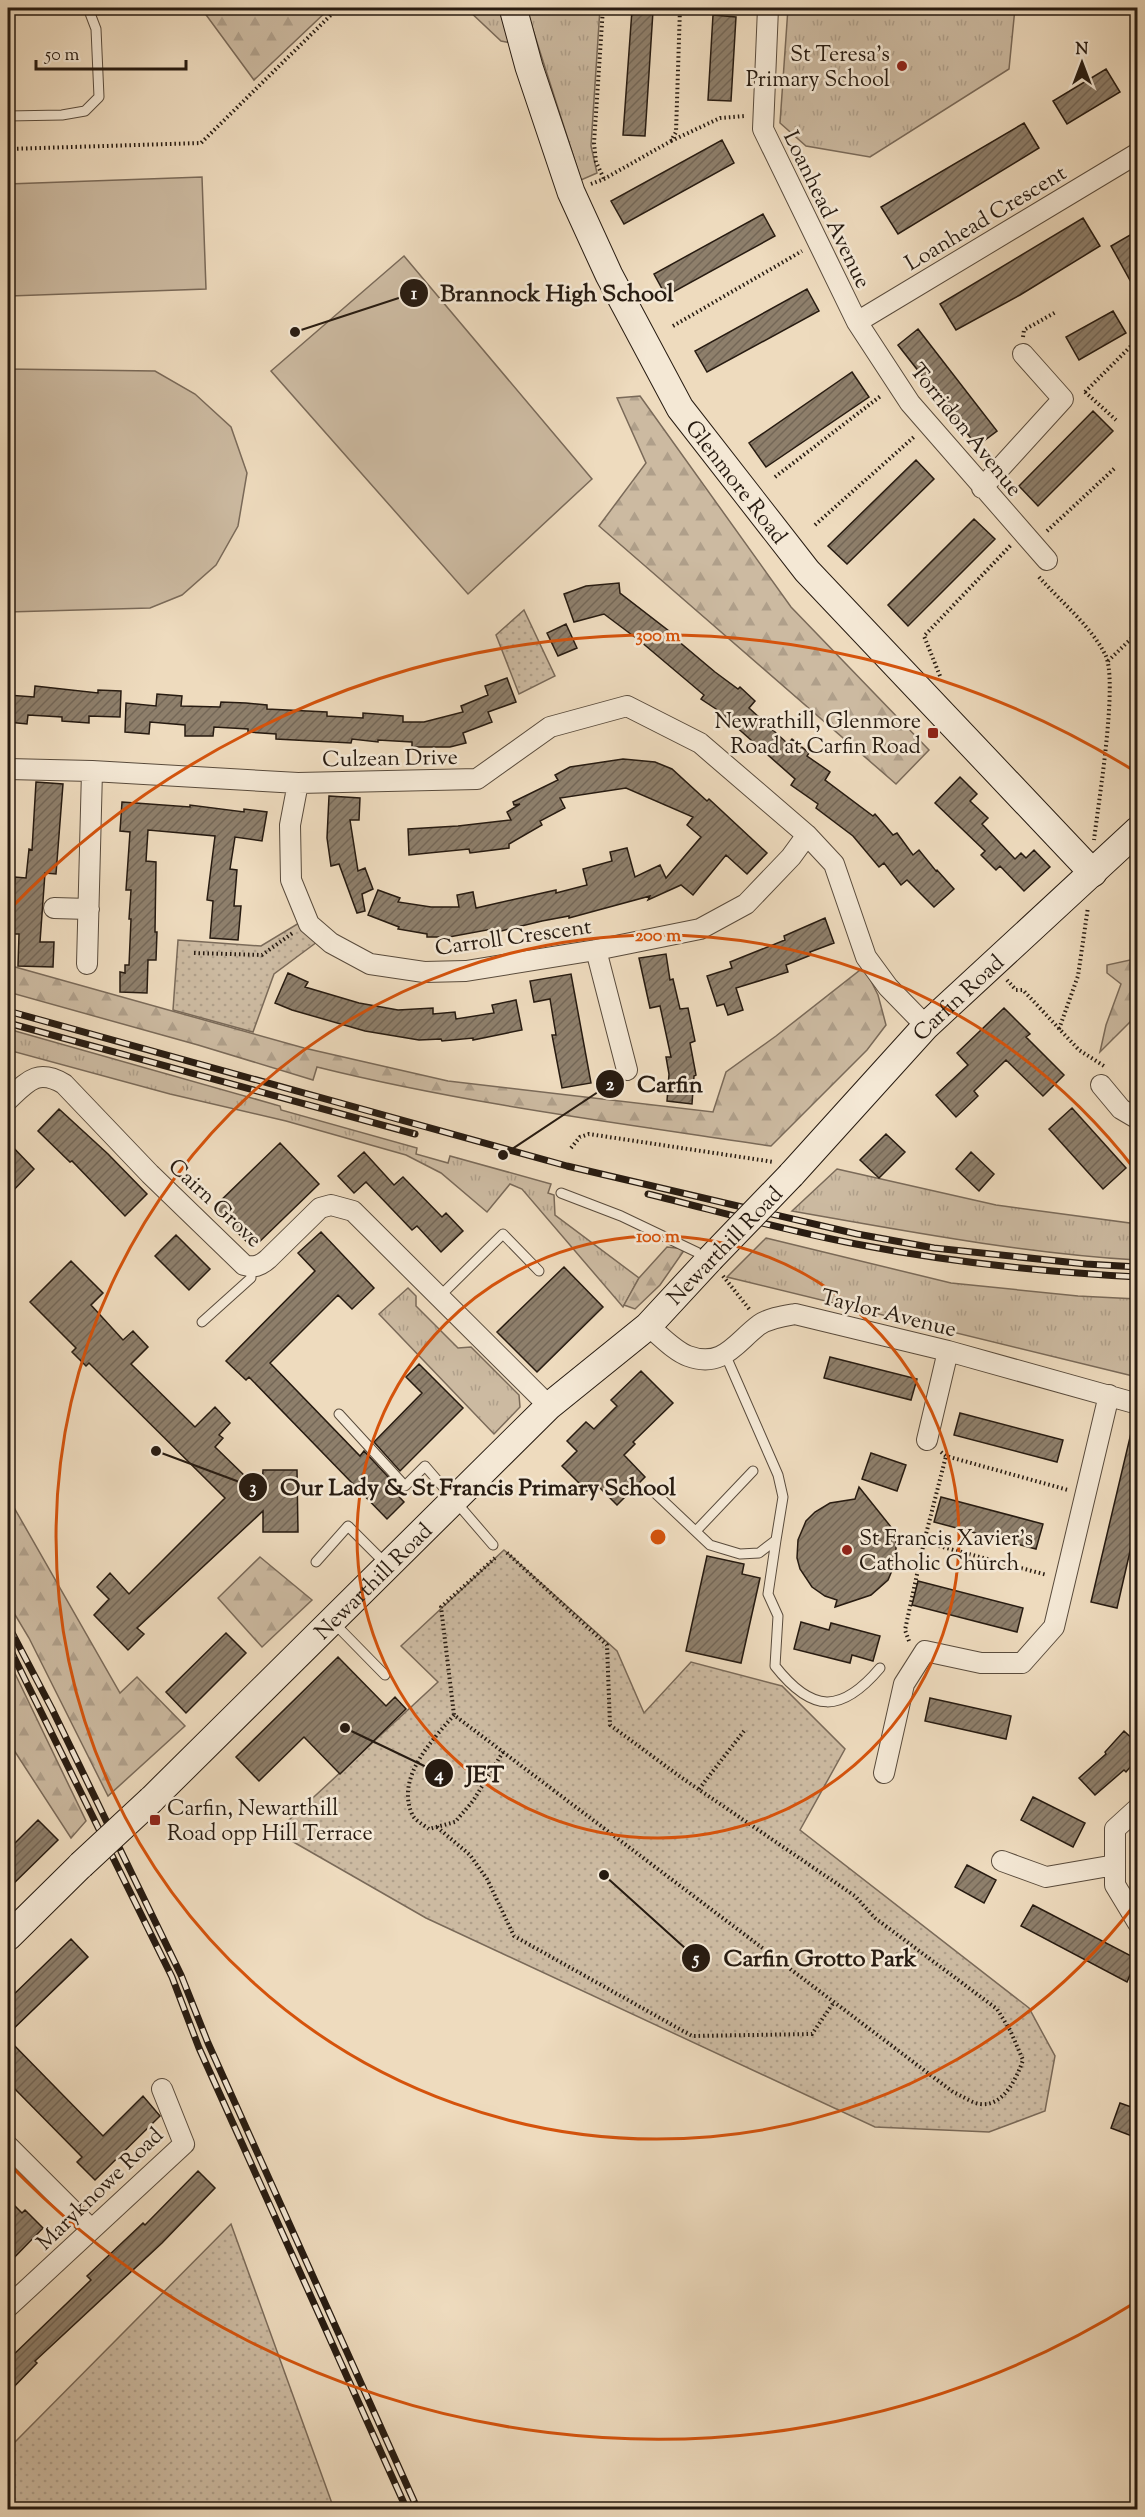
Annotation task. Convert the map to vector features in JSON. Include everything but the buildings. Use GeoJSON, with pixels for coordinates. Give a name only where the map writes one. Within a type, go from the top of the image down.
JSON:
{"type":"FeatureCollection","features":[{"type":"Feature","properties":{"kind":"main road","name":"Glenmore Road"},"geometry":{"type":"LineString","coordinates":[[513,8],[529,67],[571,192],[609,275],[680,408],[807,571],[1093,873]]}},
{"type":"Feature","properties":{"kind":"main road","name":"Carfin Road"},"geometry":{"type":"LineString","coordinates":[[791,1175],[926,1026],[1137,830]]}},
{"type":"Feature","properties":{"kind":"main road","name":"Newarthill Road"},"geometry":{"type":"LineString","coordinates":[[8,1937],[151,1800],[549,1406],[648,1326],[791,1175]]}},
{"type":"Feature","properties":{"kind":"street","name":"Loanhead Avenue"},"geometry":{"type":"LineString","coordinates":[[768,8],[763,129],[857,322]]}},
{"type":"Feature","properties":{"kind":"street","name":"Loanhead Crescent"},"geometry":{"type":"LineString","coordinates":[[857,322],[1136,157]]}},
{"type":"Feature","properties":{"kind":"street","name":"Torridon Avenue"},"geometry":{"type":"LineString","coordinates":[[857,322],[928,425],[1047,560]]}},
{"type":"Feature","properties":{"kind":"street"},"geometry":{"type":"LineString","coordinates":[[982,488],[1063,399],[1023,354]]}},
{"type":"Feature","properties":{"kind":"street","name":"Culzean Drive"},"geometry":{"type":"LineString","coordinates":[[8,769],[93,771],[298,783],[477,779],[550,727],[627,706],[700,743],[807,835],[834,864],[866,957],[888,987],[926,1026]]}},
{"type":"Feature","properties":{"kind":"street"},"geometry":{"type":"LineString","coordinates":[[87,964],[93,771]]}},
{"type":"Feature","properties":{"kind":"street","name":"Carroll Crescent"},"geometry":{"type":"LineString","coordinates":[[298,783],[290,825],[291,880],[309,924],[332,943],[370,964],[424,972],[466,971],[596,950],[700,928],[746,904],[791,856],[807,835]]}},
{"type":"Feature","properties":{"kind":"street"},"geometry":{"type":"LineString","coordinates":[[54,908],[89,909]]}},
{"type":"Feature","properties":{"kind":"street"},"geometry":{"type":"LineString","coordinates":[[596,950],[627,1070]]}},
{"type":"Feature","properties":{"kind":"street","name":"Cairn Grove"},"geometry":{"type":"LineString","coordinates":[[8,1100],[25,1083],[36,1078],[46,1076],[64,1084],[237,1260],[252,1267],[268,1259],[320,1208],[332,1205],[353,1210],[549,1406]]}},
{"type":"Feature","properties":{"kind":"street"},"geometry":{"type":"LineString","coordinates":[[1101,1085],[1121,1109],[1137,1119]]}},
{"type":"Feature","properties":{"kind":"street","name":"Taylor Avenue"},"geometry":{"type":"LineString","coordinates":[[648,1326],[686,1356],[712,1360],[734,1350],[760,1324],[795,1314],[948,1351],[1137,1404]]}},
{"type":"Feature","properties":{"kind":"street"},"geometry":{"type":"LineString","coordinates":[[927,1440],[948,1351]]}},
{"type":"Feature","properties":{"kind":"street"},"geometry":{"type":"LineString","coordinates":[[884,1773],[904,1684],[925,1651],[981,1663],[1022,1663],[1054,1627],[1109,1395]]}},
{"type":"Feature","properties":{"kind":"street"},"geometry":{"type":"LineString","coordinates":[[1137,1808],[1115,1829],[1115,1885],[1137,1923]]}},
{"type":"Feature","properties":{"kind":"street"},"geometry":{"type":"LineString","coordinates":[[1002,1861],[1046,1877],[1115,1865]]}},
{"type":"Feature","properties":{"kind":"street","name":"Maryknowe Road"},"geometry":{"type":"LineString","coordinates":[[8,2307],[184,2144],[162,2089]]}},
{"type":"Feature","properties":{"kind":"street"},"geometry":{"type":"LineString","coordinates":[[8,2146],[91,2229]]}},
{"type":"Feature","properties":{"kind":"lane"},"geometry":{"type":"LineString","coordinates":[[8,116],[62,115],[85,111],[99,97],[96,29],[88,8]]}},
{"type":"Feature","properties":{"kind":"lane"},"geometry":{"type":"LineString","coordinates":[[561,1193],[621,1216],[710,1259]]}},
{"type":"Feature","properties":{"kind":"lane"},"geometry":{"type":"LineString","coordinates":[[439,1297],[503,1234],[539,1271]]}},
{"type":"Feature","properties":{"kind":"lane"},"geometry":{"type":"LineString","coordinates":[[202,1322],[252,1278],[252,1267]]}},
{"type":"Feature","properties":{"kind":"lane"},"geometry":{"type":"LineString","coordinates":[[724,1354],[778,1475],[783,1497],[768,1594],[778,1616],[775,1666],[791,1686],[814,1701],[827,1702],[849,1696],[864,1686],[880,1668]]}},
{"type":"Feature","properties":{"kind":"lane"},"geometry":{"type":"LineString","coordinates":[[339,1414],[405,1486],[425,1466],[494,1545]]}},
{"type":"Feature","properties":{"kind":"lane"},"geometry":{"type":"LineString","coordinates":[[696,1531],[753,1471]]}},
{"type":"Feature","properties":{"kind":"lane"},"geometry":{"type":"LineString","coordinates":[[655,1492],[710,1545],[740,1554],[759,1553],[776,1540]]}},
{"type":"Feature","properties":{"kind":"lane"},"geometry":{"type":"LineString","coordinates":[[316,1562],[348,1526],[388,1566]]}},
{"type":"Feature","properties":{"kind":"lane"},"geometry":{"type":"LineString","coordinates":[[332,1622],[385,1675]]}},
{"type":"Feature","properties":{"kind":"path"},"geometry":{"type":"LineString","coordinates":[[8,149],[201,144],[338,8]]}},
{"type":"Feature","properties":{"kind":"path"},"geometry":{"type":"LineString","coordinates":[[603,8],[594,144],[596,162],[604,179]]}},
{"type":"Feature","properties":{"kind":"path"},"geometry":{"type":"LineString","coordinates":[[671,141],[676,132],[680,8]]}},
{"type":"Feature","properties":{"kind":"path"},"geometry":{"type":"LineString","coordinates":[[571,192],[604,179],[671,141],[720,118],[763,117]]}},
{"type":"Feature","properties":{"kind":"path"},"geometry":{"type":"LineString","coordinates":[[673,326],[818,242]]}},
{"type":"Feature","properties":{"kind":"path"},"geometry":{"type":"LineString","coordinates":[[1023,354],[1024,330],[1056,312]]}},
{"type":"Feature","properties":{"kind":"path"},"geometry":{"type":"LineString","coordinates":[[1063,399],[1085,392],[1131,346]]}},
{"type":"Feature","properties":{"kind":"path"},"geometry":{"type":"LineString","coordinates":[[775,477],[897,383]]}},
{"type":"Feature","properties":{"kind":"path"},"geometry":{"type":"LineString","coordinates":[[1085,392],[1116,420]]}},
{"type":"Feature","properties":{"kind":"path"},"geometry":{"type":"LineString","coordinates":[[815,525],[928,425]]}},
{"type":"Feature","properties":{"kind":"path"},"geometry":{"type":"LineString","coordinates":[[940,677],[924,636],[1023,533],[1049,531],[1116,467]]}},
{"type":"Feature","properties":{"kind":"path"},"geometry":{"type":"LineString","coordinates":[[1047,560],[1039,578],[1089,631],[1106,656],[1111,682],[1094,841],[1093,873],[1078,976],[1059,1029]]}},
{"type":"Feature","properties":{"kind":"path"},"geometry":{"type":"LineString","coordinates":[[1107,661],[1137,632]]}},
{"type":"Feature","properties":{"kind":"path"},"geometry":{"type":"LineString","coordinates":[[194,953],[262,955],[289,934],[309,924]]}},
{"type":"Feature","properties":{"kind":"path"},"geometry":{"type":"LineString","coordinates":[[993,963],[1016,990],[1023,990],[1079,1050],[1104,1065],[1101,1085]]}},
{"type":"Feature","properties":{"kind":"path"},"geometry":{"type":"LineString","coordinates":[[571,1148],[580,1137],[589,1134],[773,1161],[791,1175]]}},
{"type":"Feature","properties":{"kind":"path"},"geometry":{"type":"LineString","coordinates":[[710,1259],[760,1324]]}},
{"type":"Feature","properties":{"kind":"path"},"geometry":{"type":"LineString","coordinates":[[927,1440],[946,1456],[1085,1495]]}},
{"type":"Feature","properties":{"kind":"path"},"geometry":{"type":"LineString","coordinates":[[918,1662],[905,1630],[946,1456]]}},
{"type":"Feature","properties":{"kind":"path"},"geometry":{"type":"LineString","coordinates":[[924,1542],[1065,1580]]}},
{"type":"Feature","properties":{"kind":"path"},"geometry":{"type":"LineString","coordinates":[[453,1715],[953,2092],[980,2104],[994,2102],[1014,2085],[1023,2060],[1010,2030],[997,2009],[875,1918],[855,1896],[610,1725],[607,1645],[504,1550],[441,1607],[453,1715],[424,1750],[406,1789],[412,1816],[429,1829],[455,1822],[472,1801],[502,1752]]}},
{"type":"Feature","properties":{"kind":"path"},"geometry":{"type":"LineString","coordinates":[[699,1789],[744,1731]]}},
{"type":"Feature","properties":{"kind":"path"},"geometry":{"type":"LineString","coordinates":[[437,1827],[470,1855],[487,1879],[514,1936],[692,2036],[812,2034],[834,2002]]}},
{"type":"Feature","properties":{"kind":"green space"},"geometry":{"type":"Polygon","coordinates":[[[201,8],[330,8],[254,80],[201,8]]]}},
{"type":"Feature","properties":{"kind":"green space"},"geometry":{"type":"Polygon","coordinates":[[[466,8],[500,8],[511,43],[501,41],[466,8]]]}},
{"type":"Feature","properties":{"kind":"green space"},"geometry":{"type":"Polygon","coordinates":[[[526,8],[600,8],[591,146],[597,173],[581,180],[526,8]]]}},
{"type":"Feature","properties":{"kind":"green space","name":"St Teresa's Primary School"},"geometry":{"type":"Polygon","coordinates":[[[788,8],[1015,8],[1009,69],[870,157],[806,146],[780,123],[788,8]]]}},
{"type":"Feature","properties":{"kind":"green space"},"geometry":{"type":"Polygon","coordinates":[[[202,177],[206,289],[10,296],[8,184],[202,177]]]}},
{"type":"Feature","properties":{"kind":"green space"},"geometry":{"type":"Polygon","coordinates":[[[404,256],[592,479],[468,594],[271,371],[404,256]]]}},
{"type":"Feature","properties":{"kind":"green space"},"geometry":{"type":"Polygon","coordinates":[[[8,369],[155,371],[195,394],[231,427],[247,473],[238,526],[216,565],[182,595],[150,608],[8,612],[8,369]]]}},
{"type":"Feature","properties":{"kind":"green space"},"geometry":{"type":"Polygon","coordinates":[[[640,396],[791,607],[929,750],[896,784],[599,526],[646,463],[617,398],[640,396]]]}},
{"type":"Feature","properties":{"kind":"green space"},"geometry":{"type":"Polygon","coordinates":[[[524,610],[555,676],[519,694],[496,635],[524,610]]]}},
{"type":"Feature","properties":{"kind":"green space"},"geometry":{"type":"Polygon","coordinates":[[[304,920],[321,939],[274,974],[253,1032],[173,1010],[178,940],[261,946],[304,920]]]}},
{"type":"Feature","properties":{"kind":"green space"},"geometry":{"type":"Polygon","coordinates":[[[1130,960],[1137,966],[1137,1015],[1100,1052],[1106,1025],[1121,984],[1107,973],[1107,965],[1130,960]]]}},
{"type":"Feature","properties":{"kind":"green space"},"geometry":{"type":"Polygon","coordinates":[[[8,965],[304,1048],[448,1081],[713,1112],[726,1072],[864,967],[878,995],[886,1025],[867,1050],[771,1146],[486,1102],[317,1067],[313,1080],[8,992],[8,965]]]}},
{"type":"Feature","properties":{"kind":"green space"},"geometry":{"type":"Polygon","coordinates":[[[8,1029],[280,1106],[281,1110],[417,1148],[416,1154],[448,1163],[450,1156],[551,1184],[548,1193],[554,1195],[555,1215],[639,1278],[623,1307],[522,1189],[510,1184],[487,1212],[441,1173],[406,1155],[286,1121],[170,1094],[8,1050],[8,1029]]]}},
{"type":"Feature","properties":{"kind":"green space"},"geometry":{"type":"Polygon","coordinates":[[[837,1169],[996,1205],[1137,1224],[1137,1260],[1007,1247],[792,1211],[837,1169]]]}},
{"type":"Feature","properties":{"kind":"green space"},"geometry":{"type":"Polygon","coordinates":[[[766,1238],[951,1283],[1078,1296],[1137,1299],[1137,1377],[727,1277],[766,1238]]]}},
{"type":"Feature","properties":{"kind":"green space"},"geometry":{"type":"Polygon","coordinates":[[[667,1247],[685,1249],[660,1285],[635,1309],[624,1305],[639,1278],[667,1247]]]}},
{"type":"Feature","properties":{"kind":"green space"},"geometry":{"type":"Polygon","coordinates":[[[408,1288],[416,1296],[416,1306],[458,1348],[471,1347],[519,1395],[520,1407],[494,1434],[379,1314],[408,1288]]]}},
{"type":"Feature","properties":{"kind":"green space"},"geometry":{"type":"Polygon","coordinates":[[[8,1497],[120,1693],[137,1677],[185,1726],[108,1796],[29,1638],[8,1603],[8,1497]]]}},
{"type":"Feature","properties":{"kind":"green space"},"geometry":{"type":"Polygon","coordinates":[[[504,1550],[617,1651],[644,1713],[691,1662],[782,1686],[845,1749],[800,1830],[1029,2008],[1055,2056],[1045,2111],[989,2132],[875,2127],[426,1918],[276,1832],[438,1682],[401,1646],[504,1550]]]}},
{"type":"Feature","properties":{"kind":"green space"},"geometry":{"type":"Polygon","coordinates":[[[260,1557],[312,1600],[262,1647],[218,1598],[260,1557]]]}},
{"type":"Feature","properties":{"kind":"green space"},"geometry":{"type":"Polygon","coordinates":[[[8,1659],[86,1821],[71,1838],[8,1741],[8,1659]]]}},
{"type":"Feature","properties":{"kind":"green space"},"geometry":{"type":"Polygon","coordinates":[[[231,2224],[334,2509],[8,2509],[8,2438],[14,2443],[231,2224]]]}},
{"type":"Feature","properties":{"kind":"railway"},"geometry":{"type":"LineString","coordinates":[[8,1011],[567,1166],[857,1234],[934,1248],[1086,1264],[1138,1267]]}},
{"type":"Feature","properties":{"kind":"railway"},"geometry":{"type":"LineString","coordinates":[[8,1023],[415,1134]]}},
{"type":"Feature","properties":{"kind":"railway"},"geometry":{"type":"LineString","coordinates":[[648,1194],[830,1239],[926,1256],[996,1265],[1138,1277]]}},
{"type":"Feature","properties":{"kind":"railway"},"geometry":{"type":"LineString","coordinates":[[8,1625],[52,1709],[181,1975],[208,2043],[418,2510]]}},
{"type":"Feature","properties":{"kind":"railway"},"geometry":{"type":"LineString","coordinates":[[8,1645],[172,1977],[199,2048],[407,2510]]}},
{"type":"Feature","properties":{"kind":"place","name":"St Teresa's Primary School"},"geometry":{"type":"Point","coordinates":[902,66]}},
{"type":"Feature","properties":{"kind":"place","name":"Brannock High School"},"geometry":{"type":"Point","coordinates":[295,332]}},
{"type":"Feature","properties":{"kind":"place","name":"Newrathill, Glenmore Road at Carfin Road"},"geometry":{"type":"Point","coordinates":[933,733]}},
{"type":"Feature","properties":{"kind":"place","name":"Carfin"},"geometry":{"type":"Point","coordinates":[503,1155]}},
{"type":"Feature","properties":{"kind":"place","name":"Our Lady & St Francis Primary School"},"geometry":{"type":"Point","coordinates":[156,1451]}},
{"type":"Feature","properties":{"kind":"place","name":"St Francis Xavier's Catholic Church"},"geometry":{"type":"Point","coordinates":[847,1550]}},
{"type":"Feature","properties":{"kind":"place","name":"JET"},"geometry":{"type":"Point","coordinates":[345,1728]}},
{"type":"Feature","properties":{"kind":"place","name":"Carfin, Newarthill Road opp Hill Terrace"},"geometry":{"type":"Point","coordinates":[155,1820]}},
{"type":"Feature","properties":{"kind":"place","name":"Carfin Grotto Park"},"geometry":{"type":"Point","coordinates":[604,1875]}}]}
